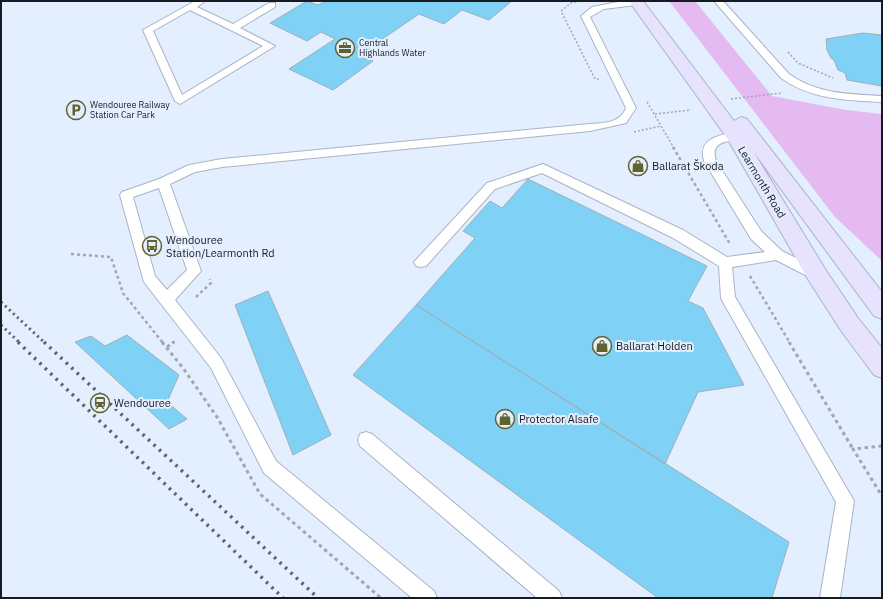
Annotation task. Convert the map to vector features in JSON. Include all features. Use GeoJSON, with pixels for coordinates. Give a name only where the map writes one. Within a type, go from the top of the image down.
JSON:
{"type":"FeatureCollection","features":[{"type":"Feature","properties":{"kind":"main road","name":"Learmonth Road"},"geometry":{"type":"LineString","coordinates":[[642,1],[735,136],[818,275],[850,325],[882,367]]}},
{"type":"Feature","properties":{"kind":"main road","name":"Learmonth Road"},"geometry":{"type":"LineString","coordinates":[[642,1],[882,310]]}},
{"type":"Feature","properties":{"kind":"main road"},"geometry":{"type":"LineString","coordinates":[[851,270],[882,286]]}},
{"type":"Feature","properties":{"kind":"lane"},"geometry":{"type":"LineString","coordinates":[[190,7],[270,46],[180,101],[148,30],[190,7],[202,1]]}},
{"type":"Feature","properties":{"kind":"lane"},"geometry":{"type":"LineString","coordinates":[[427,598],[270,467],[216,362],[149,278],[126,195],[163,182],[193,168],[222,163],[563,130],[598,126],[622,121],[628,115],[631,108],[586,21],[585,16],[589,11],[597,8],[642,1]]}},
{"type":"Feature","properties":{"kind":"lane"},"geometry":{"type":"LineString","coordinates":[[718,1],[785,76],[798,84],[824,95],[882,100]]}},
{"type":"Feature","properties":{"kind":"lane"},"geometry":{"type":"LineString","coordinates":[[233,28],[272,5]]}},
{"type":"Feature","properties":{"kind":"lane"},"geometry":{"type":"LineString","coordinates":[[735,136],[714,142],[708,148],[708,157],[756,235],[777,255],[818,275]]}},
{"type":"Feature","properties":{"kind":"lane"},"geometry":{"type":"LineString","coordinates":[[421,262],[491,186],[543,168],[678,234],[725,263],[777,255]]}},
{"type":"Feature","properties":{"kind":"lane"},"geometry":{"type":"LineString","coordinates":[[163,182],[194,271],[166,300]]}},
{"type":"Feature","properties":{"kind":"lane"},"geometry":{"type":"LineString","coordinates":[[725,263],[728,298],[845,501],[830,598]]}},
{"type":"Feature","properties":{"kind":"lane"},"geometry":{"type":"LineString","coordinates":[[366,440],[552,598]]}},
{"type":"Feature","properties":{"kind":"path"},"geometry":{"type":"LineString","coordinates":[[787,51],[798,63],[833,78]]}},
{"type":"Feature","properties":{"kind":"path"},"geometry":{"type":"LineString","coordinates":[[654,114],[732,247]]}},
{"type":"Feature","properties":{"kind":"path"},"geometry":{"type":"LineString","coordinates":[[628,132],[661,126]]}},
{"type":"Feature","properties":{"kind":"path"},"geometry":{"type":"LineString","coordinates":[[72,254],[111,257],[123,292],[183,368],[217,416],[260,494],[381,598]]}},
{"type":"Feature","properties":{"kind":"path"},"geometry":{"type":"LineString","coordinates":[[749,274],[882,496]]}},
{"type":"Feature","properties":{"kind":"path"},"geometry":{"type":"LineString","coordinates":[[195,298],[211,284],[209,278]]}},
{"type":"Feature","properties":{"kind":"path"},"geometry":{"type":"LineString","coordinates":[[167,347],[190,329]]}},
{"type":"Feature","properties":{"kind":"path"},"geometry":{"type":"LineString","coordinates":[[853,449],[882,446]]}},
{"type":"Feature","properties":{"kind":"shaded area"},"geometry":{"type":"Polygon","coordinates":[[[669,1],[695,1],[772,96],[846,110],[882,114],[882,261],[835,217],[669,1]]]}},
{"type":"Feature","properties":{"kind":"building","name":"Central Highlands Water"},"geometry":{"type":"Polygon","coordinates":[[[307,1],[318,5],[326,1],[512,1],[489,20],[462,10],[444,24],[419,14],[359,55],[373,61],[333,90],[289,69],[335,39],[321,32],[307,41],[270,23],[307,1]]]}},
{"type":"Feature","properties":{"kind":"building"},"geometry":{"type":"Polygon","coordinates":[[[863,33],[882,35],[882,86],[847,80],[845,73],[838,70],[834,60],[831,58],[827,50],[826,39],[863,33]]]}},
{"type":"Feature","properties":{"kind":"building","name":"Ballarat Holden"},"geometry":{"type":"Polygon","coordinates":[[[528,179],[707,266],[688,301],[703,308],[744,385],[698,392],[665,464],[416,305],[475,238],[463,231],[490,201],[502,208],[528,179]]]}},
{"type":"Feature","properties":{"kind":"building"},"geometry":{"type":"Polygon","coordinates":[[[268,291],[331,435],[293,455],[235,305],[268,291]]]}},
{"type":"Feature","properties":{"kind":"building","name":"Protector Alsafe"},"geometry":{"type":"Polygon","coordinates":[[[416,305],[789,542],[772,598],[658,598],[353,375],[416,305]]]}},
{"type":"Feature","properties":{"kind":"building","name":"Wendouree"},"geometry":{"type":"Polygon","coordinates":[[[127,335],[179,375],[167,402],[187,419],[169,429],[75,342],[91,336],[105,346],[127,335]]]}},
{"type":"Feature","properties":{"kind":"railway"},"geometry":{"type":"LineString","coordinates":[[1,302],[45,343]]}},
{"type":"Feature","properties":{"kind":"railway"},"geometry":{"type":"LineString","coordinates":[[1,325],[20,343]]}},
{"type":"Feature","properties":{"kind":"railway"},"geometry":{"type":"LineString","coordinates":[[18,342],[283,598]]}},
{"type":"Feature","properties":{"kind":"railway"},"geometry":{"type":"LineString","coordinates":[[44,342],[318,598]]}},
{"type":"Feature","properties":{"kind":"place","name":"Central Highlands Water"},"geometry":{"type":"Point","coordinates":[345,48]}},
{"type":"Feature","properties":{"kind":"place","name":"Wendouree Railway Station Car Park"},"geometry":{"type":"Point","coordinates":[76,110]}},
{"type":"Feature","properties":{"kind":"place","name":"Ballarat Škoda"},"geometry":{"type":"Point","coordinates":[638,166]}},
{"type":"Feature","properties":{"kind":"place","name":"Wendouree Station/Learmonth Rd"},"geometry":{"type":"Point","coordinates":[152,246]}},
{"type":"Feature","properties":{"kind":"place","name":"Ballarat Holden"},"geometry":{"type":"Point","coordinates":[602,346]}},
{"type":"Feature","properties":{"kind":"place","name":"Wendouree"},"geometry":{"type":"Point","coordinates":[100,403]}},
{"type":"Feature","properties":{"kind":"place","name":"Protector Alsafe"},"geometry":{"type":"Point","coordinates":[505,419]}}]}
